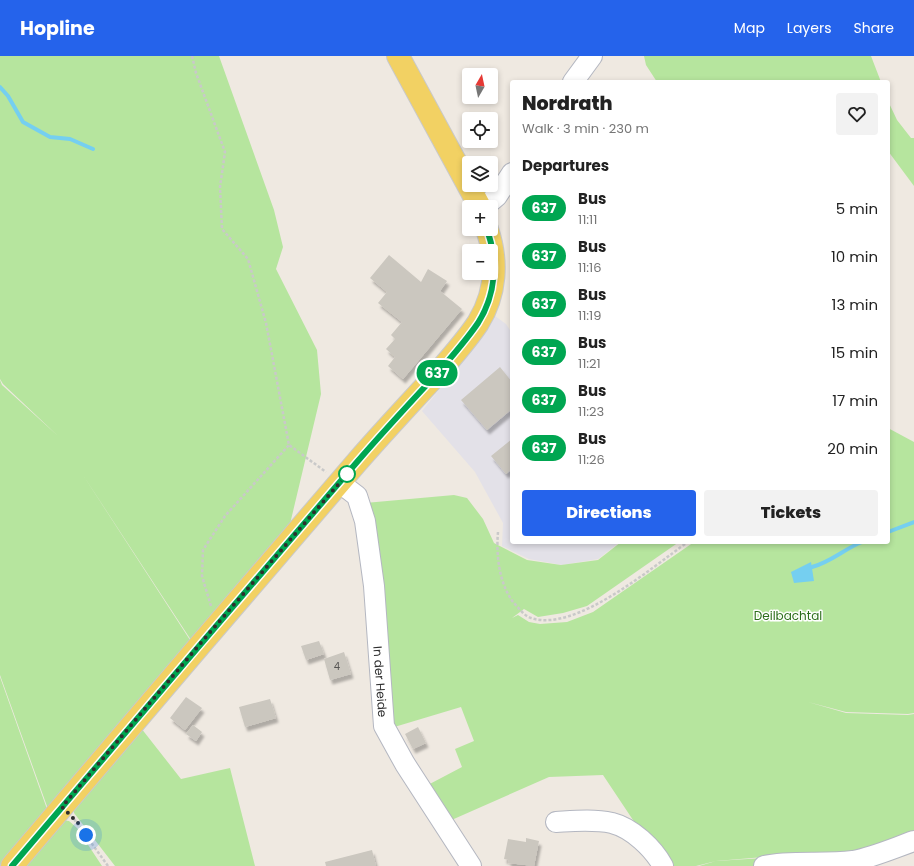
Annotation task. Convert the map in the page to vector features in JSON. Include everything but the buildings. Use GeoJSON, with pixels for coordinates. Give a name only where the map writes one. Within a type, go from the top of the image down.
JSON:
{"type":"FeatureCollection","features":[{"type":"Feature","properties":{"kind":"main road"},"geometry":{"type":"LineString","coordinates":[[398,56],[476,200]]}},
{"type":"Feature","properties":{"kind":"main road"},"geometry":{"type":"LineString","coordinates":[[12,866],[216,626],[452,356],[478,323],[490,298],[495,273],[492,243],[490,236]]}},
{"type":"Feature","properties":{"kind":"street"},"geometry":{"type":"LineString","coordinates":[[574,80],[592,56]]}},
{"type":"Feature","properties":{"kind":"street"},"geometry":{"type":"LineString","coordinates":[[492,200],[497,196],[510,176]]}},
{"type":"Feature","properties":{"kind":"street","name":"In der Heide"},"geometry":{"type":"LineString","coordinates":[[340,483],[357,496],[365,521],[374,586],[384,726],[405,764],[471,866]]}},
{"type":"Feature","properties":{"kind":"street"},"geometry":{"type":"LineString","coordinates":[[556,822],[586,820],[613,823],[636,835],[655,854],[663,866]]}},
{"type":"Feature","properties":{"kind":"street"},"geometry":{"type":"LineString","coordinates":[[764,866],[786,863],[851,861],[868,857],[914,841]]}},
{"type":"Feature","properties":{"kind":"path"},"geometry":{"type":"LineString","coordinates":[[192,56],[196,73],[225,152],[220,188],[222,230],[248,259],[266,323],[289,445],[340,483]]}},
{"type":"Feature","properties":{"kind":"path"},"geometry":{"type":"LineString","coordinates":[[216,626],[202,576],[203,550],[225,516],[289,445]]}},
{"type":"Feature","properties":{"kind":"path"},"geometry":{"type":"LineString","coordinates":[[498,532],[496,555],[508,594],[518,608],[529,618],[540,620],[566,618],[590,609],[634,581],[685,544]]}},
{"type":"Feature","properties":{"kind":"path"},"geometry":{"type":"LineString","coordinates":[[62,807],[79,824],[108,866]]}},
{"type":"Feature","properties":{"kind":"shaded area"},"geometry":{"type":"Polygon","coordinates":[[[495,316],[506,324],[510,330],[510,544],[617,544],[598,559],[562,565],[529,559],[502,546],[503,523],[475,472],[422,411],[485,333],[495,316]]]}},
{"type":"Feature","properties":{"kind":"green space"},"geometry":{"type":"Polygon","coordinates":[[[0,56],[219,56],[274,210],[283,247],[276,269],[317,350],[321,394],[290,524],[191,640],[81,472],[190,640],[48,809],[0,675],[0,380],[2,385],[58,436],[3,384],[0,379],[0,56]]]}},
{"type":"Feature","properties":{"kind":"green space"},"geometry":{"type":"Polygon","coordinates":[[[644,56],[871,56],[880,80],[656,80],[646,65],[644,56]]]}},
{"type":"Feature","properties":{"kind":"green space"},"geometry":{"type":"Polygon","coordinates":[[[890,105],[897,120],[911,138],[914,138],[914,186],[890,154],[890,105]]]}},
{"type":"Feature","properties":{"kind":"green space","name":"Deilbachtal"},"geometry":{"type":"Polygon","coordinates":[[[890,429],[914,442],[914,713],[846,712],[808,702],[846,713],[908,715],[914,714],[914,837],[834,858],[826,852],[716,861],[696,866],[671,866],[641,832],[603,775],[549,777],[447,822],[424,787],[462,767],[455,749],[474,741],[461,707],[391,728],[365,503],[454,495],[467,498],[483,519],[494,543],[527,560],[561,565],[598,560],[618,544],[676,544],[587,606],[563,613],[538,617],[524,609],[512,618],[518,615],[529,622],[540,624],[567,622],[593,612],[691,544],[890,544],[890,429]]]}},
{"type":"Feature","properties":{"kind":"green space"},"geometry":{"type":"Polygon","coordinates":[[[0,677],[47,809],[0,865],[0,677]]]}},
{"type":"Feature","properties":{"kind":"green space"},"geometry":{"type":"Polygon","coordinates":[[[141,728],[181,779],[230,768],[255,866],[115,866],[74,813],[74,805],[141,728]]]}},
{"type":"Feature","properties":{"kind":"green space"},"geometry":{"type":"Polygon","coordinates":[[[61,820],[69,821],[77,828],[102,866],[22,866],[61,820]]]}},
{"type":"Feature","properties":{"kind":"green space"},"geometry":{"type":"Polygon","coordinates":[[[778,857],[837,866],[699,866],[716,861],[778,857]]]}},
{"type":"Feature","properties":{"kind":"water"},"geometry":{"type":"Polygon","coordinates":[[[811,562],[814,581],[794,583],[791,572],[811,562]]]}},
{"type":"Feature","properties":{"kind":"waterway"},"geometry":{"type":"LineString","coordinates":[[0,87],[8,96],[23,122],[50,137],[70,139],[93,149]]}},
{"type":"Feature","properties":{"kind":"waterway"},"geometry":{"type":"LineString","coordinates":[[890,531],[914,522]]}},
{"type":"Feature","properties":{"kind":"waterway"},"geometry":{"type":"LineString","coordinates":[[812,567],[825,562],[858,544]]}},
{"type":"Feature","properties":{"kind":"bus line","name":"637"},"geometry":{"type":"LineString","coordinates":[[12,866],[199,645],[357,462],[416,398],[478,323],[490,298],[495,273],[492,243],[490,236]]}},
{"type":"Feature","properties":{"kind":"route"},"geometry":{"type":"LineString","coordinates":[[86,835],[79,824],[62,807],[199,645],[349,472],[347,474]]}}]}
